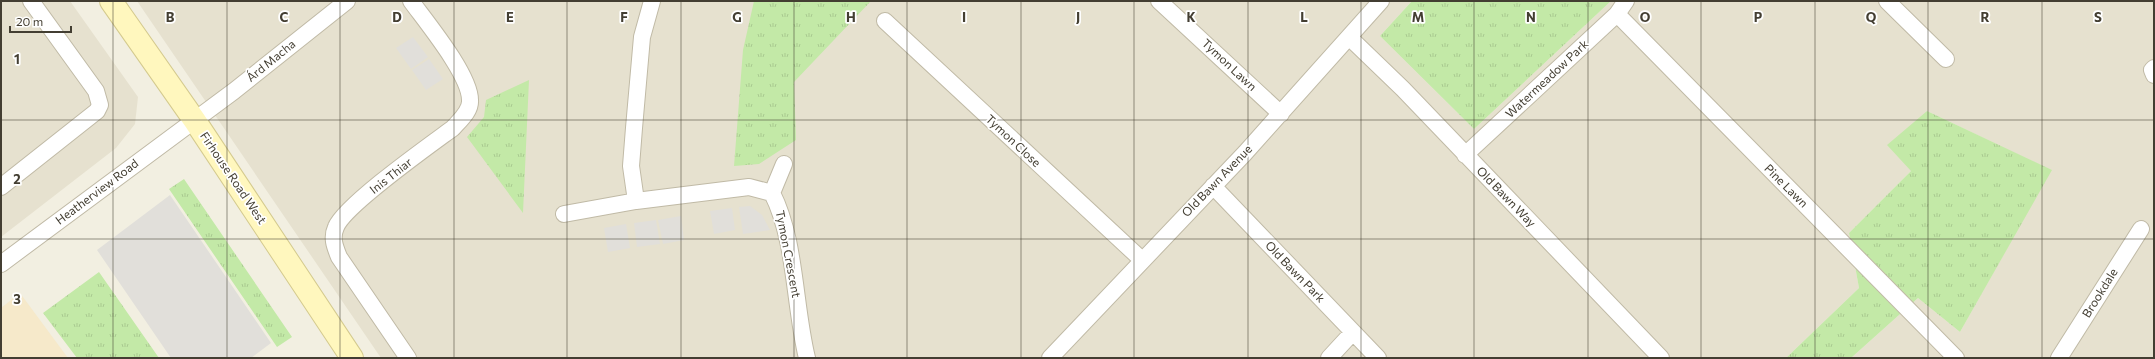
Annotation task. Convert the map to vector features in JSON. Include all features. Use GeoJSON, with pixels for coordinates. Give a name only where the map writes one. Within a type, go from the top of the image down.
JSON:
{"type":"FeatureCollection","features":[{"type":"Feature","properties":{"kind":"street"},"geometry":{"type":"LineString","coordinates":[[1,187],[98,111],[100,104],[96,91],[31,1]]}},
{"type":"Feature","properties":{"kind":"street","name":"Firhouse Road West"},"geometry":{"type":"LineString","coordinates":[[111,1],[194,120],[352,358]]}},
{"type":"Feature","properties":{"kind":"street","name":"Árd Macha"},"geometry":{"type":"LineString","coordinates":[[194,120],[347,1]]}},
{"type":"Feature","properties":{"kind":"street","name":"Inis Thiar"},"geometry":{"type":"LineString","coordinates":[[408,358],[339,257],[333,240],[336,226],[352,209],[363,198],[453,128],[466,114],[471,101],[467,81],[411,1]]}},
{"type":"Feature","properties":{"kind":"street"},"geometry":{"type":"LineString","coordinates":[[636,201],[631,166],[634,128],[642,37],[652,1]]}},
{"type":"Feature","properties":{"kind":"street","name":"Tymon Lawn"},"geometry":{"type":"LineString","coordinates":[[1159,1],[1281,114]]}},
{"type":"Feature","properties":{"kind":"street","name":"Old Bawn Avenue"},"geometry":{"type":"LineString","coordinates":[[1050,358],[1281,114],[1381,1]]}},
{"type":"Feature","properties":{"kind":"street"},"geometry":{"type":"LineString","coordinates":[[1887,1],[1946,59]]}},
{"type":"Feature","properties":{"kind":"street","name":"Watermeadow Park"},"geometry":{"type":"LineString","coordinates":[[1465,155],[1621,7]]}},
{"type":"Feature","properties":{"kind":"street","name":"Pine Lawn"},"geometry":{"type":"LineString","coordinates":[[1621,7],[1956,358]]}},
{"type":"Feature","properties":{"kind":"street","name":"Tymon Close"},"geometry":{"type":"LineString","coordinates":[[885,22],[1142,260]]}},
{"type":"Feature","properties":{"kind":"street","name":"Old Bawn Way"},"geometry":{"type":"LineString","coordinates":[[1349,37],[1391,78],[1661,358]]}},
{"type":"Feature","properties":{"kind":"street"},"geometry":{"type":"LineString","coordinates":[[2154,68],[2152,70],[2154,75]]}},
{"type":"Feature","properties":{"kind":"street","name":"Heatherview Road"},"geometry":{"type":"LineString","coordinates":[[1,264],[194,120]]}},
{"type":"Feature","properties":{"kind":"street"},"geometry":{"type":"LineString","coordinates":[[564,214],[636,201],[749,187],[772,193],[784,164]]}},
{"type":"Feature","properties":{"kind":"street","name":"Old Bawn Park"},"geometry":{"type":"LineString","coordinates":[[1213,186],[1378,358]]}},
{"type":"Feature","properties":{"kind":"street","name":"Tymon Crescent"},"geometry":{"type":"LineString","coordinates":[[772,193],[782,212],[801,334],[807,358]]}},
{"type":"Feature","properties":{"kind":"street","name":"Brookdale"},"geometry":{"type":"LineString","coordinates":[[2059,358],[2141,229]]}},
{"type":"Feature","properties":{"kind":"street"},"geometry":{"type":"LineString","coordinates":[[1329,358],[1353,332]]}},
{"type":"Feature","properties":{"kind":"shaded area"},"geometry":{"type":"Polygon","coordinates":[[[1,1],[70,1],[138,97],[135,124],[116,148],[1,237],[1,1]]]}},
{"type":"Feature","properties":{"kind":"shaded area"},"geometry":{"type":"Polygon","coordinates":[[[137,1],[1412,1],[1380,36],[1474,129],[1611,1],[2154,1],[2154,358],[1851,358],[1918,298],[1960,332],[2051,170],[1927,111],[1911,171],[1849,233],[1859,288],[1786,358],[381,358],[137,1]]]}},
{"type":"Feature","properties":{"kind":"shaded area"},"geometry":{"type":"Polygon","coordinates":[[[413,37],[428,57],[411,69],[396,48],[413,37]]]}},
{"type":"Feature","properties":{"kind":"shaded area"},"geometry":{"type":"Polygon","coordinates":[[[429,59],[443,79],[426,90],[412,70],[429,59]]]}},
{"type":"Feature","properties":{"kind":"shaded area"},"geometry":{"type":"Polygon","coordinates":[[[170,195],[271,343],[251,358],[171,358],[97,250],[170,195]]]}},
{"type":"Feature","properties":{"kind":"shaded area"},"geometry":{"type":"Polygon","coordinates":[[[750,206],[762,215],[770,230],[743,234],[739,207],[750,206]]]}},
{"type":"Feature","properties":{"kind":"shaded area"},"geometry":{"type":"Polygon","coordinates":[[[732,208],[735,230],[714,234],[710,211],[732,208]]]}},
{"type":"Feature","properties":{"kind":"shaded area"},"geometry":{"type":"Polygon","coordinates":[[[681,216],[684,240],[663,244],[658,220],[681,216]]]}},
{"type":"Feature","properties":{"kind":"shaded area"},"geometry":{"type":"Polygon","coordinates":[[[656,220],[660,244],[637,247],[634,223],[656,220]]]}},
{"type":"Feature","properties":{"kind":"shaded area"},"geometry":{"type":"Polygon","coordinates":[[[626,224],[630,248],[608,252],[604,228],[626,224]]]}},
{"type":"Feature","properties":{"kind":"shaded area"},"geometry":{"type":"Polygon","coordinates":[[[20,293],[68,358],[1,358],[1,308],[20,293]]]}},
{"type":"Feature","properties":{"kind":"green space"},"geometry":{"type":"Polygon","coordinates":[[[754,1],[871,1],[794,82],[796,140],[759,164],[734,166],[743,50],[754,1]]]}},
{"type":"Feature","properties":{"kind":"green space"},"geometry":{"type":"Polygon","coordinates":[[[1412,1],[1611,1],[1474,129],[1380,36],[1412,1]]]}},
{"type":"Feature","properties":{"kind":"green space"},"geometry":{"type":"Polygon","coordinates":[[[529,80],[523,213],[467,137],[484,117],[486,100],[529,80]]]}},
{"type":"Feature","properties":{"kind":"green space"},"geometry":{"type":"Polygon","coordinates":[[[1927,111],[2052,170],[1960,332],[1918,298],[1851,358],[1786,358],[1859,288],[1849,233],[1911,171],[1887,145],[1927,111]]]}},
{"type":"Feature","properties":{"kind":"green space"},"geometry":{"type":"Polygon","coordinates":[[[184,179],[292,337],[277,347],[169,189],[184,179]]]}},
{"type":"Feature","properties":{"kind":"green space"},"geometry":{"type":"Polygon","coordinates":[[[99,272],[159,358],[77,358],[43,313],[99,272]]]}}]}
